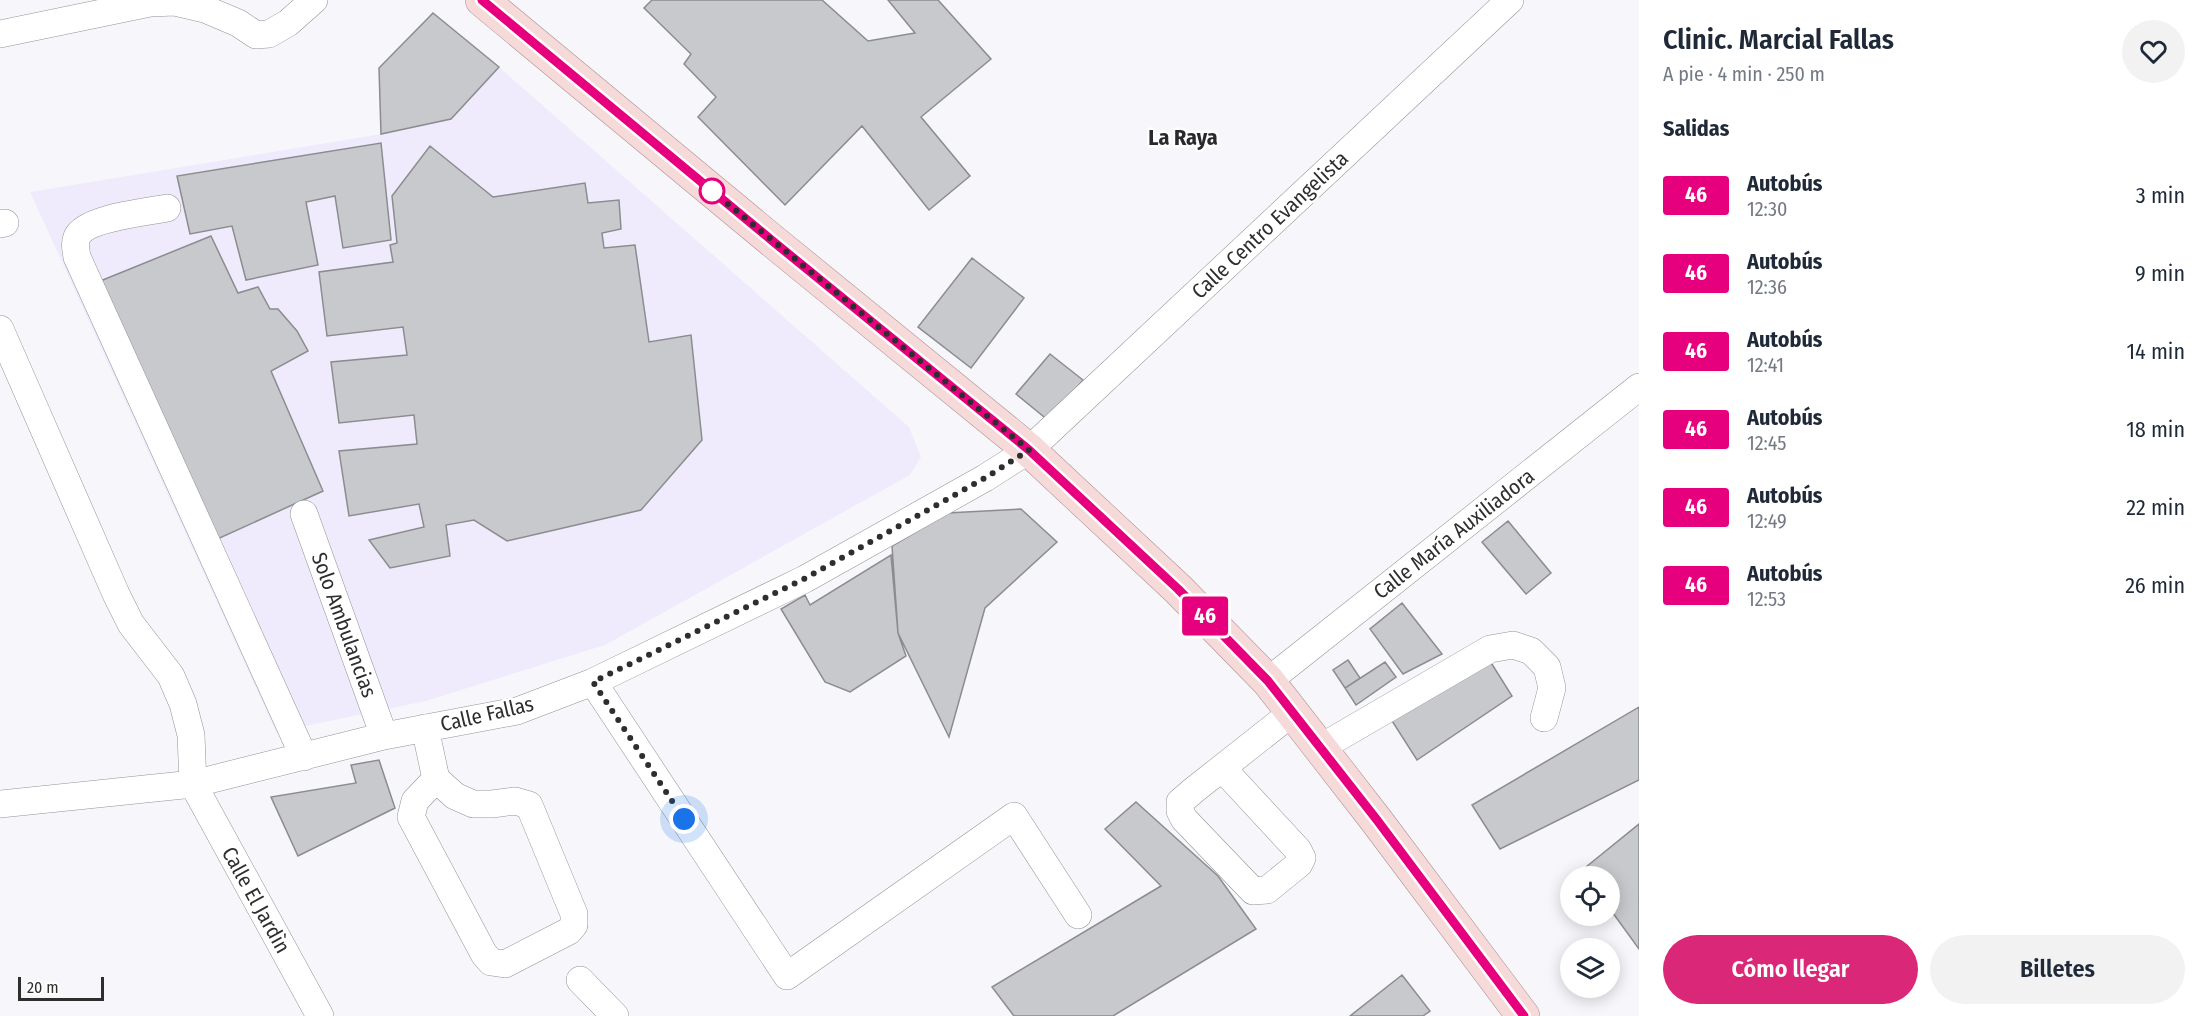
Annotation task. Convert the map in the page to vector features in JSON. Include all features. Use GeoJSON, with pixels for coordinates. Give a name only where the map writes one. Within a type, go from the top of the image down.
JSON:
{"type":"FeatureCollection","features":[{"type":"Feature","properties":{"kind":"main road"},"geometry":{"type":"LineString","coordinates":[[482,0],[1029,450],[1178,589],[1268,681],[1524,1016]]}},
{"type":"Feature","properties":{"kind":"street"},"geometry":{"type":"LineString","coordinates":[[0,34],[150,3],[175,2],[205,9],[238,23],[256,35],[269,34],[288,23],[314,0]]}},
{"type":"Feature","properties":{"kind":"street","name":"Calle Centro Evangelista"},"geometry":{"type":"LineString","coordinates":[[1029,450],[1510,0]]}},
{"type":"Feature","properties":{"kind":"street"},"geometry":{"type":"LineString","coordinates":[[167,208],[96,223],[84,228],[77,237],[75,246],[77,256],[304,757]]}},
{"type":"Feature","properties":{"kind":"street"},"geometry":{"type":"LineString","coordinates":[[0,329],[116,594],[131,624],[171,676],[183,704],[191,735],[193,784]]}},
{"type":"Feature","properties":{"kind":"street","name":"Calle María Auxiliadora"},"geometry":{"type":"LineString","coordinates":[[1268,681],[1639,387]]}},
{"type":"Feature","properties":{"kind":"street","name":"Calle Fallas"},"geometry":{"type":"LineString","coordinates":[[0,804],[193,784],[384,736],[517,711],[593,682],[804,579],[985,478],[1029,450]]}},
{"type":"Feature","properties":{"kind":"street","name":"Solo Ambulancias"},"geometry":{"type":"LineString","coordinates":[[304,514],[384,736]]}},
{"type":"Feature","properties":{"kind":"street"},"geometry":{"type":"LineString","coordinates":[[1320,748],[1490,649],[1513,645],[1531,651],[1547,667],[1552,688],[1544,718]]}},
{"type":"Feature","properties":{"kind":"street"},"geometry":{"type":"LineString","coordinates":[[593,682],[787,976],[1014,816],[1078,915]]}},
{"type":"Feature","properties":{"kind":"street"},"geometry":{"type":"LineString","coordinates":[[1222,768],[1298,850],[1302,858],[1299,864],[1267,890],[1253,891],[1184,819],[1180,811],[1180,802],[1222,768],[1293,712]]}},
{"type":"Feature","properties":{"kind":"street"},"geometry":{"type":"LineString","coordinates":[[424,728],[436,779],[455,796],[473,804],[515,801],[529,805],[574,914],[574,925],[569,931],[505,964],[491,962],[484,954],[411,817],[415,801],[436,779]]}},
{"type":"Feature","properties":{"kind":"street","name":"Calle El Jardìn"},"geometry":{"type":"LineString","coordinates":[[193,784],[320,1016]]}},
{"type":"Feature","properties":{"kind":"street"},"geometry":{"type":"LineString","coordinates":[[580,980],[615,1016]]}},
{"type":"Feature","properties":{"kind":"shaded area"},"geometry":{"type":"Polygon","coordinates":[[[499,67],[909,427],[921,457],[910,475],[605,645],[426,701],[276,732],[30,192],[381,134],[451,119],[499,67]]]}},
{"type":"Feature","properties":{"kind":"building"},"geometry":{"type":"Polygon","coordinates":[[[652,0],[822,0],[868,41],[915,33],[888,0],[938,0],[991,59],[921,117],[970,176],[929,210],[862,126],[785,205],[698,117],[716,97],[684,64],[691,54],[644,8],[652,0]]]}},
{"type":"Feature","properties":{"kind":"building"},"geometry":{"type":"Polygon","coordinates":[[[433,13],[499,67],[451,119],[381,134],[379,68],[433,13]]]}},
{"type":"Feature","properties":{"kind":"building"},"geometry":{"type":"Polygon","coordinates":[[[381,143],[391,240],[343,248],[335,196],[306,202],[318,265],[246,280],[232,226],[190,234],[177,176],[381,143]]]}},
{"type":"Feature","properties":{"kind":"building"},"geometry":{"type":"Polygon","coordinates":[[[430,146],[493,197],[585,183],[588,203],[619,200],[621,229],[602,233],[604,248],[635,245],[649,342],[691,335],[702,440],[641,510],[507,541],[474,520],[446,525],[450,556],[390,568],[369,540],[424,527],[419,504],[349,516],[339,451],[417,444],[414,415],[339,423],[331,362],[407,355],[403,327],[327,336],[319,272],[393,262],[390,245],[397,243],[392,196],[430,146]]]}},
{"type":"Feature","properties":{"kind":"building"},"geometry":{"type":"Polygon","coordinates":[[[211,236],[238,293],[258,287],[270,309],[278,309],[297,331],[308,351],[271,371],[323,491],[213,541],[93,284],[211,236]]]}},
{"type":"Feature","properties":{"kind":"building"},"geometry":{"type":"Polygon","coordinates":[[[972,258],[1024,298],[971,368],[918,327],[972,258]]]}},
{"type":"Feature","properties":{"kind":"building"},"geometry":{"type":"Polygon","coordinates":[[[1050,354],[1083,380],[1049,421],[1016,394],[1050,354]]]}},
{"type":"Feature","properties":{"kind":"building"},"geometry":{"type":"Polygon","coordinates":[[[1021,509],[1057,542],[985,608],[949,737],[898,633],[892,546],[947,513],[1021,509]]]}},
{"type":"Feature","properties":{"kind":"building"},"geometry":{"type":"Polygon","coordinates":[[[1508,521],[1551,573],[1526,594],[1482,542],[1508,521]]]}},
{"type":"Feature","properties":{"kind":"building"},"geometry":{"type":"Polygon","coordinates":[[[891,555],[898,633],[906,656],[850,692],[825,682],[781,609],[805,595],[810,605],[891,555]]]}},
{"type":"Feature","properties":{"kind":"building"},"geometry":{"type":"Polygon","coordinates":[[[1402,603],[1442,654],[1403,674],[1370,629],[1402,603]]]}},
{"type":"Feature","properties":{"kind":"building"},"geometry":{"type":"Polygon","coordinates":[[[1485,653],[1512,696],[1417,760],[1387,713],[1485,653]]]}},
{"type":"Feature","properties":{"kind":"building"},"geometry":{"type":"Polygon","coordinates":[[[1348,660],[1360,678],[1345,688],[1333,670],[1348,660]]]}},
{"type":"Feature","properties":{"kind":"building"},"geometry":{"type":"Polygon","coordinates":[[[1385,662],[1396,677],[1356,705],[1345,688],[1385,662]]]}},
{"type":"Feature","properties":{"kind":"building"},"geometry":{"type":"Polygon","coordinates":[[[1639,707],[1639,780],[1500,849],[1472,805],[1639,707]]]}},
{"type":"Feature","properties":{"kind":"building"},"geometry":{"type":"Polygon","coordinates":[[[379,760],[395,808],[298,856],[271,797],[356,783],[351,765],[379,760]]]}},
{"type":"Feature","properties":{"kind":"building"},"geometry":{"type":"Polygon","coordinates":[[[1136,802],[1218,876],[1256,929],[1113,1016],[1014,1016],[992,987],[1161,886],[1105,829],[1136,802]]]}},
{"type":"Feature","properties":{"kind":"building"},"geometry":{"type":"Polygon","coordinates":[[[1639,824],[1639,949],[1620,923],[1620,866],[1587,866],[1639,824]]]}},
{"type":"Feature","properties":{"kind":"building"},"geometry":{"type":"Polygon","coordinates":[[[1402,975],[1430,1011],[1423,1016],[1350,1016],[1402,975]]]}},
{"type":"Feature","properties":{"kind":"bus line","name":"46"},"geometry":{"type":"LineString","coordinates":[[482,0],[1029,450],[1178,589],[1268,681],[1377,820],[1524,1016]]}},
{"type":"Feature","properties":{"kind":"district","name":"La Raya"},"geometry":{"type":"Point","coordinates":[1183,137]}},
{"type":"Feature","properties":{"kind":"route"},"geometry":{"type":"LineString","coordinates":[[684,819],[593,682],[804,579],[985,478],[1029,450],[712,191]]}}]}
